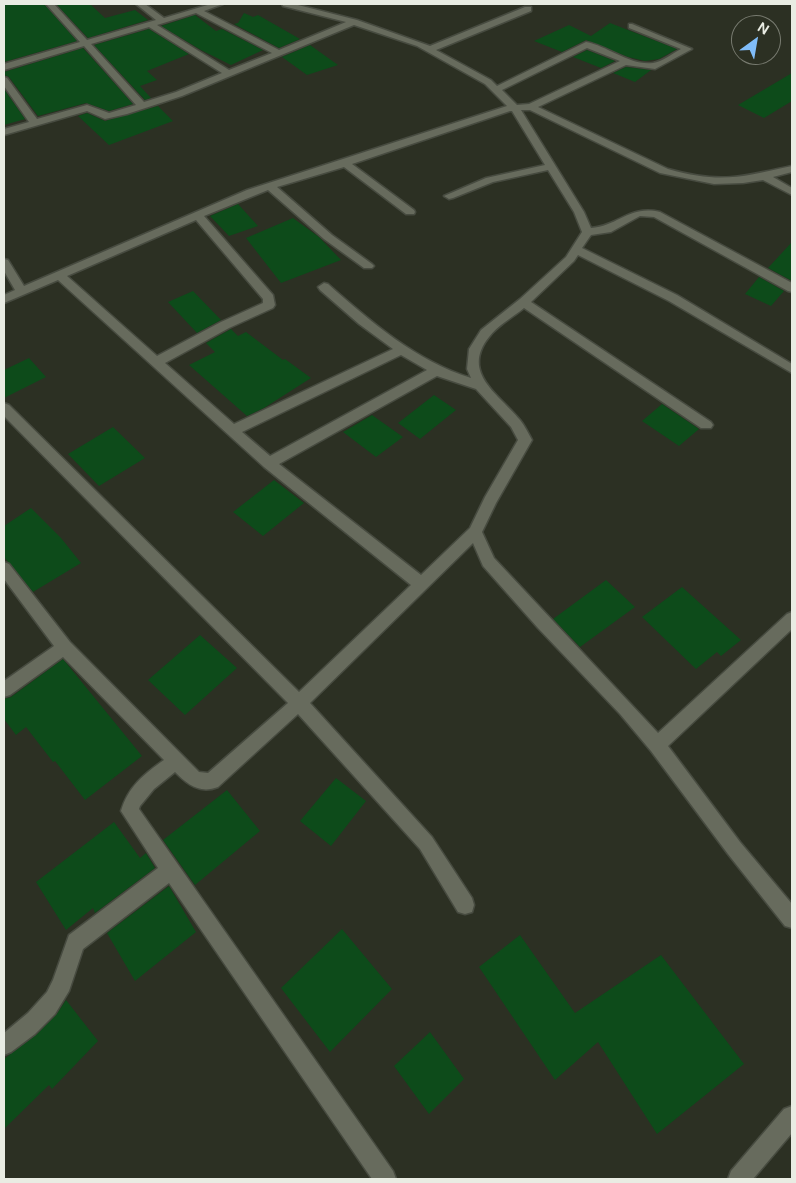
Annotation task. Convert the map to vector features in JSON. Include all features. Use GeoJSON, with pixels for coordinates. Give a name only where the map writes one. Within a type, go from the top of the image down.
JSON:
{"type":"FeatureCollection","features":[{"type":"Feature","properties":{"kind":"street"},"geometry":{"type":"LineString","coordinates":[[50,4],[142,106]]}},
{"type":"Feature","properties":{"kind":"street"},"geometry":{"type":"LineString","coordinates":[[140,4],[162,20]]}},
{"type":"Feature","properties":{"kind":"street"},"geometry":{"type":"LineString","coordinates":[[4,67],[219,4]]}},
{"type":"Feature","properties":{"kind":"street"},"geometry":{"type":"LineString","coordinates":[[286,4],[395,34],[430,49],[488,82],[515,108],[579,212],[587,232]]}},
{"type":"Feature","properties":{"kind":"street"},"geometry":{"type":"LineString","coordinates":[[430,49],[528,9]]}},
{"type":"Feature","properties":{"kind":"street"},"geometry":{"type":"LineString","coordinates":[[196,10],[277,52]]}},
{"type":"Feature","properties":{"kind":"street"},"geometry":{"type":"LineString","coordinates":[[4,132],[87,108],[107,116],[142,106],[354,22]]}},
{"type":"Feature","properties":{"kind":"street"},"geometry":{"type":"LineString","coordinates":[[150,24],[227,73]]}},
{"type":"Feature","properties":{"kind":"street"},"geometry":{"type":"LineString","coordinates":[[496,90],[586,45],[630,62],[655,66],[688,49],[632,26]]}},
{"type":"Feature","properties":{"kind":"street"},"geometry":{"type":"LineString","coordinates":[[4,299],[197,215],[269,186],[509,108],[532,107],[630,62]]}},
{"type":"Feature","properties":{"kind":"street"},"geometry":{"type":"LineString","coordinates":[[4,80],[35,123]]}},
{"type":"Feature","properties":{"kind":"street"},"geometry":{"type":"LineString","coordinates":[[532,107],[664,170],[686,178],[719,183],[737,182],[792,169]]}},
{"type":"Feature","properties":{"kind":"street"},"geometry":{"type":"LineString","coordinates":[[344,163],[410,212]]}},
{"type":"Feature","properties":{"kind":"street"},"geometry":{"type":"LineString","coordinates":[[449,196],[490,180],[552,166]]}},
{"type":"Feature","properties":{"kind":"street"},"geometry":{"type":"LineString","coordinates":[[764,176],[792,192]]}},
{"type":"Feature","properties":{"kind":"street"},"geometry":{"type":"LineString","coordinates":[[269,186],[328,237],[368,266]]}},
{"type":"Feature","properties":{"kind":"street"},"geometry":{"type":"LineString","coordinates":[[587,232],[608,230],[638,213],[656,214],[792,288]]}},
{"type":"Feature","properties":{"kind":"street"},"geometry":{"type":"LineString","coordinates":[[156,362],[225,325],[269,305],[269,298],[197,215]]}},
{"type":"Feature","properties":{"kind":"street"},"geometry":{"type":"LineString","coordinates":[[4,568],[64,647],[193,778],[202,782],[212,781],[299,703],[475,532],[490,501],[525,440],[516,424],[480,386],[473,369],[475,348],[485,333],[524,302],[570,259],[587,232]]}},
{"type":"Feature","properties":{"kind":"street"},"geometry":{"type":"LineString","coordinates":[[576,249],[673,298],[792,370]]}},
{"type":"Feature","properties":{"kind":"street"},"geometry":{"type":"LineString","coordinates":[[4,262],[22,291]]}},
{"type":"Feature","properties":{"kind":"street"},"geometry":{"type":"LineString","coordinates":[[59,275],[269,463],[421,584]]}},
{"type":"Feature","properties":{"kind":"street"},"geometry":{"type":"LineString","coordinates":[[324,287],[353,314],[403,349],[437,370],[480,386]]}},
{"type":"Feature","properties":{"kind":"street"},"geometry":{"type":"LineString","coordinates":[[524,302],[706,425]]}},
{"type":"Feature","properties":{"kind":"street"},"geometry":{"type":"LineString","coordinates":[[232,430],[403,349]]}},
{"type":"Feature","properties":{"kind":"street"},"geometry":{"type":"LineString","coordinates":[[269,463],[437,370]]}},
{"type":"Feature","properties":{"kind":"street"},"geometry":{"type":"LineString","coordinates":[[4,408],[299,703],[386,796],[426,843],[465,905]]}},
{"type":"Feature","properties":{"kind":"street"},"geometry":{"type":"LineString","coordinates":[[475,532],[488,562],[543,623],[626,709],[657,745],[734,848],[792,919]]}},
{"type":"Feature","properties":{"kind":"street"},"geometry":{"type":"LineString","coordinates":[[657,745],[792,619]]}},
{"type":"Feature","properties":{"kind":"street"},"geometry":{"type":"LineString","coordinates":[[4,690],[64,647]]}},
{"type":"Feature","properties":{"kind":"street"},"geometry":{"type":"LineString","coordinates":[[176,761],[142,790],[131,802],[130,811],[385,1179]]}},
{"type":"Feature","properties":{"kind":"street"},"geometry":{"type":"LineString","coordinates":[[4,1045],[34,1022],[49,1006],[60,989],[71,952],[76,942],[170,870]]}},
{"type":"Feature","properties":{"kind":"street"},"geometry":{"type":"LineString","coordinates":[[739,1179],[792,1117]]}},
{"type":"Feature","properties":{"kind":"building"},"geometry":{"type":"Polygon","coordinates":[[[4,4],[44,4],[77,41],[4,62],[4,4]]]}},
{"type":"Feature","properties":{"kind":"building"},"geometry":{"type":"Polygon","coordinates":[[[56,4],[90,4],[105,18],[135,10],[148,20],[88,38],[56,4]]]}},
{"type":"Feature","properties":{"kind":"building"},"geometry":{"type":"Polygon","coordinates":[[[244,13],[253,17],[258,15],[300,39],[279,48],[234,24],[238,23],[244,13]]]}},
{"type":"Feature","properties":{"kind":"building"},"geometry":{"type":"Polygon","coordinates":[[[195,15],[216,31],[222,29],[263,50],[231,65],[161,26],[195,15]]]}},
{"type":"Feature","properties":{"kind":"building"},"geometry":{"type":"Polygon","coordinates":[[[610,23],[677,49],[659,59],[645,61],[628,57],[586,40],[562,52],[534,41],[569,25],[591,36],[610,23]]]}},
{"type":"Feature","properties":{"kind":"building"},"geometry":{"type":"Polygon","coordinates":[[[149,29],[189,54],[147,71],[157,80],[140,86],[151,98],[145,100],[94,45],[149,29]]]}},
{"type":"Feature","properties":{"kind":"building"},"geometry":{"type":"Polygon","coordinates":[[[310,45],[338,65],[307,75],[282,57],[310,45]]]}},
{"type":"Feature","properties":{"kind":"building"},"geometry":{"type":"Polygon","coordinates":[[[83,48],[133,104],[109,111],[86,103],[38,116],[9,77],[4,75],[4,72],[83,48]]]}},
{"type":"Feature","properties":{"kind":"building"},"geometry":{"type":"Polygon","coordinates":[[[587,50],[615,61],[601,68],[573,57],[587,50]]]}},
{"type":"Feature","properties":{"kind":"building"},"geometry":{"type":"Polygon","coordinates":[[[626,67],[651,70],[635,82],[613,73],[626,67]]]}},
{"type":"Feature","properties":{"kind":"building"},"geometry":{"type":"Polygon","coordinates":[[[792,73],[792,101],[764,118],[738,105],[792,73]]]}},
{"type":"Feature","properties":{"kind":"building"},"geometry":{"type":"Polygon","coordinates":[[[4,89],[25,119],[4,125],[4,89]]]}},
{"type":"Feature","properties":{"kind":"building"},"geometry":{"type":"Polygon","coordinates":[[[158,106],[173,121],[109,145],[78,116],[87,113],[105,121],[158,106]]]}},
{"type":"Feature","properties":{"kind":"building"},"geometry":{"type":"Polygon","coordinates":[[[238,204],[258,226],[229,236],[210,216],[238,204]]]}},
{"type":"Feature","properties":{"kind":"building"},"geometry":{"type":"Polygon","coordinates":[[[293,218],[319,237],[341,260],[281,283],[246,238],[293,218]]]}},
{"type":"Feature","properties":{"kind":"building"},"geometry":{"type":"Polygon","coordinates":[[[792,242],[792,281],[768,268],[792,242]]]}},
{"type":"Feature","properties":{"kind":"building"},"geometry":{"type":"Polygon","coordinates":[[[759,277],[784,291],[771,306],[745,294],[759,277]]]}},
{"type":"Feature","properties":{"kind":"building"},"geometry":{"type":"Polygon","coordinates":[[[193,291],[221,320],[197,333],[168,302],[193,291]]]}},
{"type":"Feature","properties":{"kind":"building"},"geometry":{"type":"Polygon","coordinates":[[[231,329],[238,336],[246,332],[311,378],[264,408],[247,416],[189,365],[215,352],[206,343],[231,329]]]}},
{"type":"Feature","properties":{"kind":"building"},"geometry":{"type":"Polygon","coordinates":[[[29,358],[46,377],[4,398],[4,370],[29,358]]]}},
{"type":"Feature","properties":{"kind":"building"},"geometry":{"type":"Polygon","coordinates":[[[434,395],[456,410],[420,439],[398,423],[434,395]]]}},
{"type":"Feature","properties":{"kind":"building"},"geometry":{"type":"Polygon","coordinates":[[[662,404],[699,429],[679,446],[642,421],[662,404]]]}},
{"type":"Feature","properties":{"kind":"building"},"geometry":{"type":"Polygon","coordinates":[[[372,415],[403,437],[376,457],[343,432],[372,415]]]}},
{"type":"Feature","properties":{"kind":"building"},"geometry":{"type":"Polygon","coordinates":[[[113,427],[145,458],[99,486],[68,454],[113,427]]]}},
{"type":"Feature","properties":{"kind":"building"},"geometry":{"type":"Polygon","coordinates":[[[274,480],[304,503],[263,536],[233,512],[274,480]]]}},
{"type":"Feature","properties":{"kind":"building"},"geometry":{"type":"Polygon","coordinates":[[[31,508],[61,538],[81,563],[33,592],[4,557],[4,526],[31,508]]]}},
{"type":"Feature","properties":{"kind":"building"},"geometry":{"type":"Polygon","coordinates":[[[606,580],[635,607],[580,647],[553,619],[606,580]]]}},
{"type":"Feature","properties":{"kind":"building"},"geometry":{"type":"Polygon","coordinates":[[[682,587],[741,640],[721,656],[717,652],[696,669],[642,617],[682,587]]]}},
{"type":"Feature","properties":{"kind":"building"},"geometry":{"type":"Polygon","coordinates":[[[200,635],[237,668],[185,715],[148,680],[200,635]]]}},
{"type":"Feature","properties":{"kind":"building"},"geometry":{"type":"Polygon","coordinates":[[[63,659],[142,756],[85,800],[26,727],[16,735],[4,719],[4,699],[11,697],[63,659]]]}},
{"type":"Feature","properties":{"kind":"building"},"geometry":{"type":"Polygon","coordinates":[[[336,778],[366,801],[331,846],[300,821],[336,778]]]}},
{"type":"Feature","properties":{"kind":"building"},"geometry":{"type":"Polygon","coordinates":[[[227,790],[260,831],[195,885],[163,840],[227,790]]]}},
{"type":"Feature","properties":{"kind":"building"},"geometry":{"type":"Polygon","coordinates":[[[114,822],[140,858],[146,853],[155,868],[95,913],[93,908],[66,930],[36,882],[114,822]]]}},
{"type":"Feature","properties":{"kind":"building"},"geometry":{"type":"Polygon","coordinates":[[[169,886],[196,932],[135,981],[107,933],[169,886]]]}},
{"type":"Feature","properties":{"kind":"building"},"geometry":{"type":"Polygon","coordinates":[[[342,929],[392,989],[330,1052],[281,988],[342,929]]]}},
{"type":"Feature","properties":{"kind":"building"},"geometry":{"type":"Polygon","coordinates":[[[520,935],[575,1013],[661,955],[744,1064],[657,1134],[598,1042],[555,1080],[479,967],[520,935]]]}},
{"type":"Feature","properties":{"kind":"building"},"geometry":{"type":"Polygon","coordinates":[[[66,1000],[98,1041],[52,1089],[49,1085],[4,1129],[4,1059],[36,1035],[56,1015],[66,1000]]]}},
{"type":"Feature","properties":{"kind":"building"},"geometry":{"type":"Polygon","coordinates":[[[430,1032],[464,1079],[429,1114],[394,1066],[430,1032]]]}}]}
